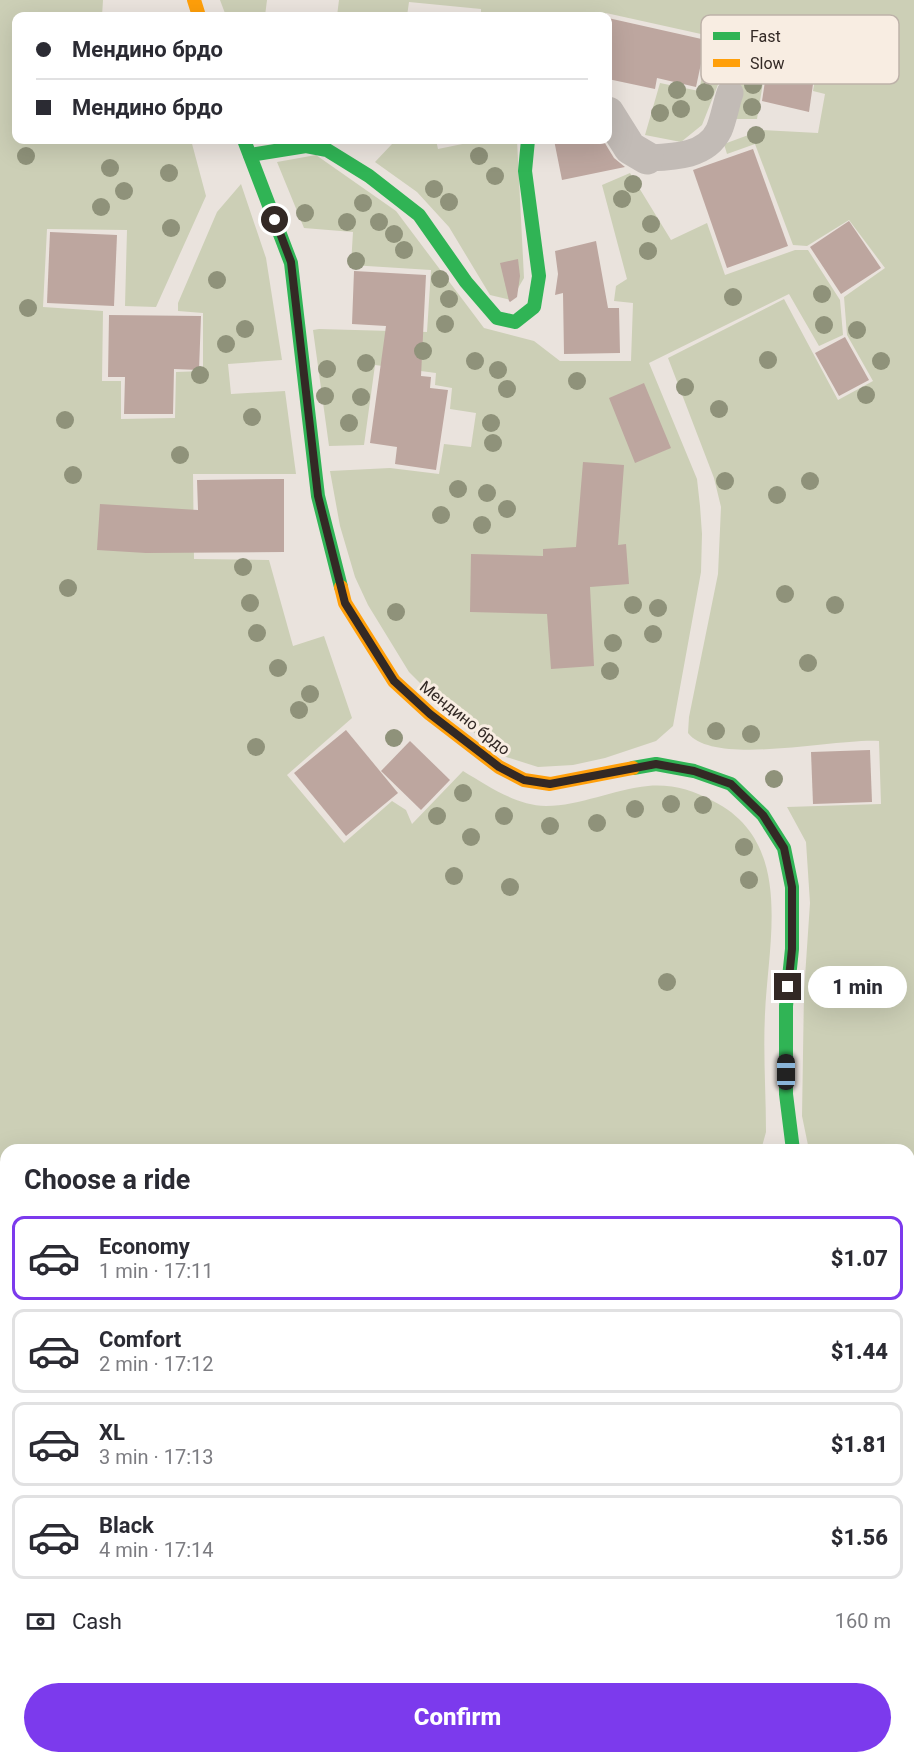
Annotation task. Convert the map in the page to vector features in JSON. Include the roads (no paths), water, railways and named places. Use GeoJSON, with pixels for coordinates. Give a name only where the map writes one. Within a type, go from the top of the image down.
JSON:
{"type":"FeatureCollection","features":[{"type":"Feature","properties":{"kind":"street"},"geometry":{"type":"LineString","coordinates":[[612,119],[630,147],[647,158]]}},
{"type":"Feature","properties":{"kind":"street","name":"Мендино брдо"},"geometry":{"type":"LineString","coordinates":[[246,144],[291,262],[318,496],[345,603],[394,681],[430,714],[490,761],[524,780],[550,784],[656,764],[694,771],[731,784],[763,815],[784,848],[792,887],[792,949],[786,1006],[786,1083],[792,1144]]}},
{"type":"Feature","properties":{"kind":"street"},"geometry":{"type":"LineString","coordinates":[[250,155],[306,146],[327,150],[336,155],[369,176],[419,215],[466,282],[497,318],[515,322],[534,307],[539,276],[525,171],[528,144]]}},
{"type":"Feature","properties":{"kind":"lane"},"geometry":{"type":"LineString","coordinates":[[647,158],[677,157],[703,147],[718,131],[730,93]]}}]}
